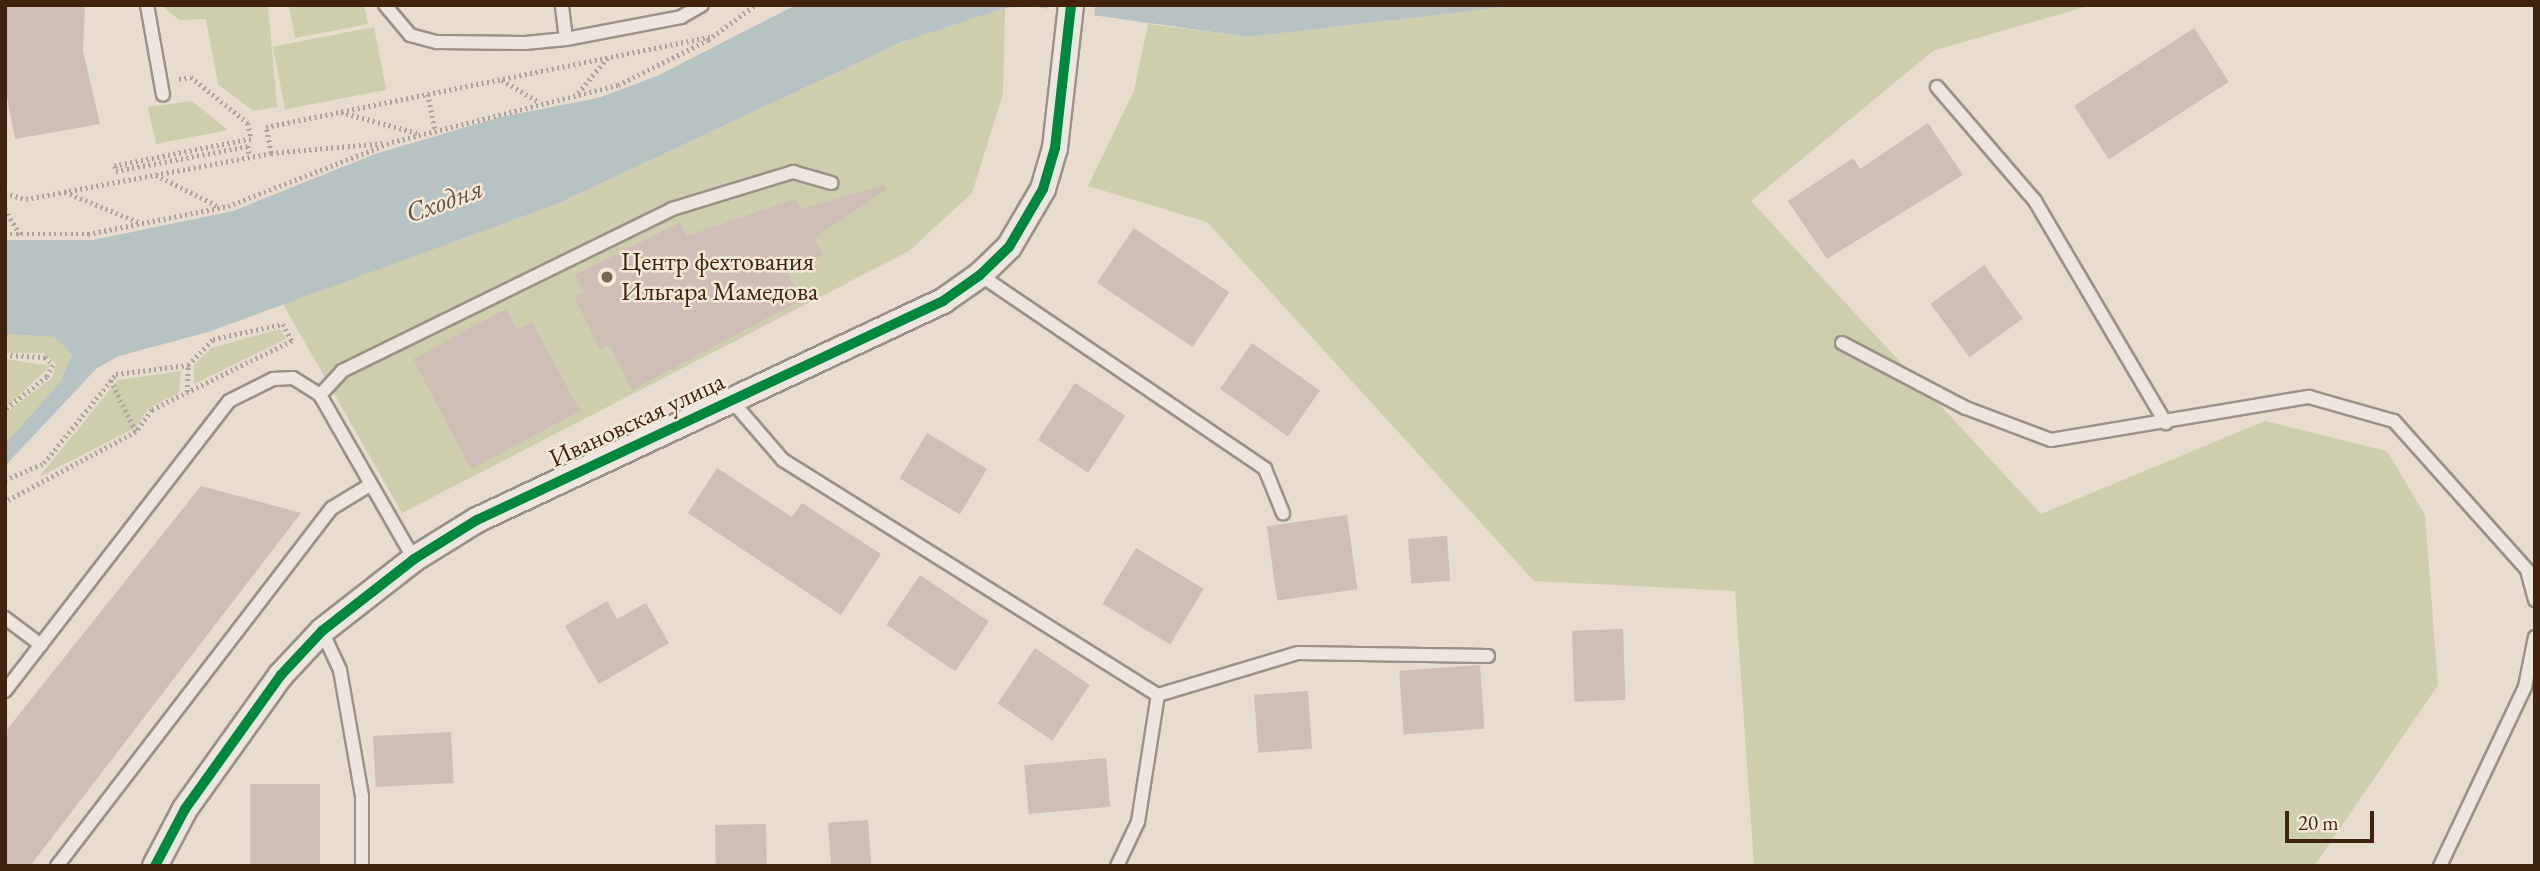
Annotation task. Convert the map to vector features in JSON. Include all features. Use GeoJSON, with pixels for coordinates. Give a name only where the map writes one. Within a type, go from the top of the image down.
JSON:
{"type":"FeatureCollection","features":[{"type":"Feature","properties":{"kind":"street","name":"Ивановская улица"},"geometry":{"type":"LineString","coordinates":[[155,866],[241,725],[322,631],[414,559],[477,520],[943,301],[980,275],[1009,247],[1043,189],[1055,148],[1071,13]]}},
{"type":"Feature","properties":{"kind":"lane"},"geometry":{"type":"LineString","coordinates":[[147,5],[162,88]]}},
{"type":"Feature","properties":{"kind":"lane"},"geometry":{"type":"LineString","coordinates":[[385,5],[411,36],[437,42],[566,40],[681,17],[702,5]]}},
{"type":"Feature","properties":{"kind":"lane"},"geometry":{"type":"LineString","coordinates":[[562,5],[566,40]]}},
{"type":"Feature","properties":{"kind":"lane"},"geometry":{"type":"LineString","coordinates":[[1937,87],[2035,201],[2166,423]]}},
{"type":"Feature","properties":{"kind":"lane"},"geometry":{"type":"LineString","coordinates":[[320,395],[342,371],[672,209],[793,172],[831,183]]}},
{"type":"Feature","properties":{"kind":"lane"},"geometry":{"type":"LineString","coordinates":[[980,275],[1265,469],[1283,513]]}},
{"type":"Feature","properties":{"kind":"lane"},"geometry":{"type":"LineString","coordinates":[[1842,343],[1966,408],[2051,440],[2166,423],[2309,397],[2394,421],[2526,570],[2535,600]]}},
{"type":"Feature","properties":{"kind":"lane"},"geometry":{"type":"LineString","coordinates":[[5,691],[229,401],[273,379],[293,378],[320,395],[414,559]]}},
{"type":"Feature","properties":{"kind":"lane"},"geometry":{"type":"LineString","coordinates":[[732,401],[783,460],[1158,695],[1298,653],[1488,656]]}},
{"type":"Feature","properties":{"kind":"lane"},"geometry":{"type":"LineString","coordinates":[[57,866],[332,509],[370,485]]}},
{"type":"Feature","properties":{"kind":"lane"},"geometry":{"type":"LineString","coordinates":[[5,618],[41,645]]}},
{"type":"Feature","properties":{"kind":"lane"},"geometry":{"type":"LineString","coordinates":[[322,631],[340,670],[362,796],[362,866]]}},
{"type":"Feature","properties":{"kind":"lane"},"geometry":{"type":"LineString","coordinates":[[2440,866],[2525,687],[2535,637]]}},
{"type":"Feature","properties":{"kind":"lane"},"geometry":{"type":"LineString","coordinates":[[1117,866],[1138,822],[1158,695]]}},
{"type":"Feature","properties":{"kind":"path"},"geometry":{"type":"LineString","coordinates":[[5,234],[88,234],[220,207],[391,142],[539,102],[618,85],[711,36],[755,5]]}},
{"type":"Feature","properties":{"kind":"path"},"geometry":{"type":"LineString","coordinates":[[271,153],[266,127],[711,36]]}},
{"type":"Feature","properties":{"kind":"path"},"geometry":{"type":"LineString","coordinates":[[577,94],[608,57]]}},
{"type":"Feature","properties":{"kind":"path"},"geometry":{"type":"LineString","coordinates":[[162,88],[191,77],[248,123],[251,139],[115,166],[116,172],[248,146],[250,157]]}},
{"type":"Feature","properties":{"kind":"path"},"geometry":{"type":"LineString","coordinates":[[502,79],[539,102]]}},
{"type":"Feature","properties":{"kind":"path"},"geometry":{"type":"LineString","coordinates":[[428,94],[435,129]]}},
{"type":"Feature","properties":{"kind":"path"},"geometry":{"type":"LineString","coordinates":[[340,112],[419,134]]}},
{"type":"Feature","properties":{"kind":"path"},"geometry":{"type":"LineString","coordinates":[[5,193],[26,199],[271,153],[391,142]]}},
{"type":"Feature","properties":{"kind":"path"},"geometry":{"type":"LineString","coordinates":[[155,175],[220,207]]}},
{"type":"Feature","properties":{"kind":"path"},"geometry":{"type":"LineString","coordinates":[[64,192],[141,223]]}},
{"type":"Feature","properties":{"kind":"path"},"geometry":{"type":"LineString","coordinates":[[5,209],[21,236]]}},
{"type":"Feature","properties":{"kind":"path"},"geometry":{"type":"LineString","coordinates":[[5,480],[44,463],[111,380],[188,365],[213,340],[283,324],[292,341],[152,410],[136,432],[5,502]]}},
{"type":"Feature","properties":{"kind":"path"},"geometry":{"type":"LineString","coordinates":[[5,355],[45,358],[53,365],[47,377],[5,410]]}},
{"type":"Feature","properties":{"kind":"path"},"geometry":{"type":"LineString","coordinates":[[187,393],[188,365]]}},
{"type":"Feature","properties":{"kind":"path"},"geometry":{"type":"LineString","coordinates":[[111,380],[136,432]]}},
{"type":"Feature","properties":{"kind":"green space"},"geometry":{"type":"Polygon","coordinates":[[[161,5],[268,5],[277,107],[253,111],[218,84],[206,19],[179,20],[161,5]]]}},
{"type":"Feature","properties":{"kind":"green space"},"geometry":{"type":"Polygon","coordinates":[[[289,5],[364,5],[368,24],[295,38],[289,5]]]}},
{"type":"Feature","properties":{"kind":"green space"},"geometry":{"type":"Polygon","coordinates":[[[1522,5],[2091,5],[1933,51],[1751,201],[2041,514],[2265,421],[2387,451],[2425,515],[2438,685],[2314,866],[1754,866],[1735,591],[1534,581],[1207,222],[1088,186],[1134,91],[1148,24],[1248,37],[1522,5]]]}},
{"type":"Feature","properties":{"kind":"green space","name":"Центр фехтования Ильгара Мамедова"},"geometry":{"type":"Polygon","coordinates":[[[1005,8],[1003,94],[972,193],[909,251],[402,513],[283,304],[557,204],[902,42],[1005,8]]]}},
{"type":"Feature","properties":{"kind":"green space"},"geometry":{"type":"Polygon","coordinates":[[[374,27],[386,90],[285,109],[273,47],[374,27]]]}},
{"type":"Feature","properties":{"kind":"green space"},"geometry":{"type":"Polygon","coordinates":[[[192,101],[228,130],[156,144],[148,107],[192,101]]]}},
{"type":"Feature","properties":{"kind":"green space"},"geometry":{"type":"Polygon","coordinates":[[[280,329],[286,339],[194,384],[194,365],[211,348],[280,329]]]}},
{"type":"Feature","properties":{"kind":"green space"},"geometry":{"type":"Polygon","coordinates":[[[5,334],[54,337],[72,353],[60,382],[5,444],[5,413],[52,378],[56,364],[43,353],[5,353],[5,334]]]}},
{"type":"Feature","properties":{"kind":"green space"},"geometry":{"type":"Polygon","coordinates":[[[5,359],[50,366],[7,407],[5,407],[5,359]]]}},
{"type":"Feature","properties":{"kind":"green space"},"geometry":{"type":"Polygon","coordinates":[[[181,371],[179,393],[150,407],[135,428],[39,477],[118,380],[181,371]]]}},
{"type":"Feature","properties":{"kind":"water","name":"Сходня"},"geometry":{"type":"Polygon","coordinates":[[[796,5],[1522,5],[1248,37],[1029,6],[1005,8],[902,42],[557,204],[208,332],[119,356],[97,368],[5,466],[5,444],[60,382],[72,354],[54,337],[5,334],[5,240],[93,240],[233,211],[375,154],[500,117],[598,98],[657,76],[796,5]]]}},
{"type":"Feature","properties":{"kind":"pier"},"geometry":{"type":"Polygon","coordinates":[[[1048,5],[1095,5],[1094,19],[1047,12],[1048,5]]]}},
{"type":"Feature","properties":{"kind":"building"},"geometry":{"type":"Polygon","coordinates":[[[5,5],[85,5],[83,51],[100,124],[15,139],[5,87],[5,5]]]}},
{"type":"Feature","properties":{"kind":"building"},"geometry":{"type":"Polygon","coordinates":[[[2194,28],[2229,82],[2109,160],[2074,106],[2194,28]]]}},
{"type":"Feature","properties":{"kind":"building"},"geometry":{"type":"Polygon","coordinates":[[[1928,123],[1963,175],[1827,259],[1788,201],[1853,158],[1860,169],[1928,123]]]}},
{"type":"Feature","properties":{"kind":"building"},"geometry":{"type":"Polygon","coordinates":[[[884,185],[886,190],[814,238],[823,255],[787,272],[801,300],[632,390],[610,345],[600,350],[574,296],[583,292],[575,275],[680,223],[687,236],[795,199],[801,209],[884,185]]]}},
{"type":"Feature","properties":{"kind":"building"},"geometry":{"type":"Polygon","coordinates":[[[1134,228],[1229,292],[1192,347],[1097,283],[1134,228]]]}},
{"type":"Feature","properties":{"kind":"building"},"geometry":{"type":"Polygon","coordinates":[[[1984,265],[2023,318],[1969,357],[1931,304],[1984,265]]]}},
{"type":"Feature","properties":{"kind":"building"},"geometry":{"type":"Polygon","coordinates":[[[506,309],[517,330],[532,322],[580,411],[471,469],[413,359],[506,309]]]}},
{"type":"Feature","properties":{"kind":"building"},"geometry":{"type":"Polygon","coordinates":[[[1252,343],[1320,391],[1288,436],[1220,389],[1252,343]]]}},
{"type":"Feature","properties":{"kind":"building"},"geometry":{"type":"Polygon","coordinates":[[[1075,383],[1125,416],[1088,473],[1038,440],[1075,383]]]}},
{"type":"Feature","properties":{"kind":"building"},"geometry":{"type":"Polygon","coordinates":[[[927,433],[987,469],[960,514],[900,478],[927,433]]]}},
{"type":"Feature","properties":{"kind":"building"},"geometry":{"type":"Polygon","coordinates":[[[717,468],[792,517],[802,503],[881,554],[841,615],[688,513],[717,468]]]}},
{"type":"Feature","properties":{"kind":"building"},"geometry":{"type":"Polygon","coordinates":[[[201,486],[301,513],[30,866],[5,866],[5,732],[201,486]]]}},
{"type":"Feature","properties":{"kind":"building"},"geometry":{"type":"Polygon","coordinates":[[[1347,515],[1357,589],[1277,601],[1267,526],[1347,515]]]}},
{"type":"Feature","properties":{"kind":"building"},"geometry":{"type":"Polygon","coordinates":[[[1447,536],[1450,581],[1411,584],[1408,539],[1447,536]]]}},
{"type":"Feature","properties":{"kind":"building"},"geometry":{"type":"Polygon","coordinates":[[[1136,548],[1204,589],[1170,644],[1103,604],[1136,548]]]}},
{"type":"Feature","properties":{"kind":"building"},"geometry":{"type":"Polygon","coordinates":[[[920,575],[989,621],[955,671],[886,625],[920,575]]]}},
{"type":"Feature","properties":{"kind":"building"},"geometry":{"type":"Polygon","coordinates":[[[607,601],[617,619],[646,603],[669,643],[599,684],[565,626],[607,601]]]}},
{"type":"Feature","properties":{"kind":"building"},"geometry":{"type":"Polygon","coordinates":[[[1623,629],[1625,700],[1575,702],[1572,631],[1623,629]]]}},
{"type":"Feature","properties":{"kind":"building"},"geometry":{"type":"Polygon","coordinates":[[[1035,648],[1090,685],[1052,740],[998,704],[1035,648]]]}},
{"type":"Feature","properties":{"kind":"building"},"geometry":{"type":"Polygon","coordinates":[[[1480,665],[1484,729],[1404,734],[1399,671],[1480,665]]]}},
{"type":"Feature","properties":{"kind":"building"},"geometry":{"type":"Polygon","coordinates":[[[1308,691],[1312,749],[1258,753],[1254,695],[1308,691]]]}},
{"type":"Feature","properties":{"kind":"building"},"geometry":{"type":"Polygon","coordinates":[[[451,732],[454,783],[376,787],[373,736],[451,732]]]}},
{"type":"Feature","properties":{"kind":"building"},"geometry":{"type":"Polygon","coordinates":[[[1106,758],[1110,807],[1029,814],[1024,765],[1106,758]]]}},
{"type":"Feature","properties":{"kind":"building"},"geometry":{"type":"Polygon","coordinates":[[[250,784],[320,784],[320,866],[250,866],[250,784]]]}},
{"type":"Feature","properties":{"kind":"building"},"geometry":{"type":"Polygon","coordinates":[[[868,820],[871,866],[831,866],[828,823],[868,820]]]}},
{"type":"Feature","properties":{"kind":"building"},"geometry":{"type":"Polygon","coordinates":[[[766,824],[767,866],[716,866],[715,825],[766,824]]]}},
{"type":"Feature","properties":{"kind":"cycle path"},"geometry":{"type":"LineString","coordinates":[[155,866],[185,809],[281,675],[322,631],[414,559],[477,520],[943,301],[980,275],[1009,247],[1043,189],[1055,148],[1071,5]]}},
{"type":"Feature","properties":{"kind":"place","name":"Центр фехтования Ильгара Мамедова"},"geometry":{"type":"Point","coordinates":[607,277]}}]}
